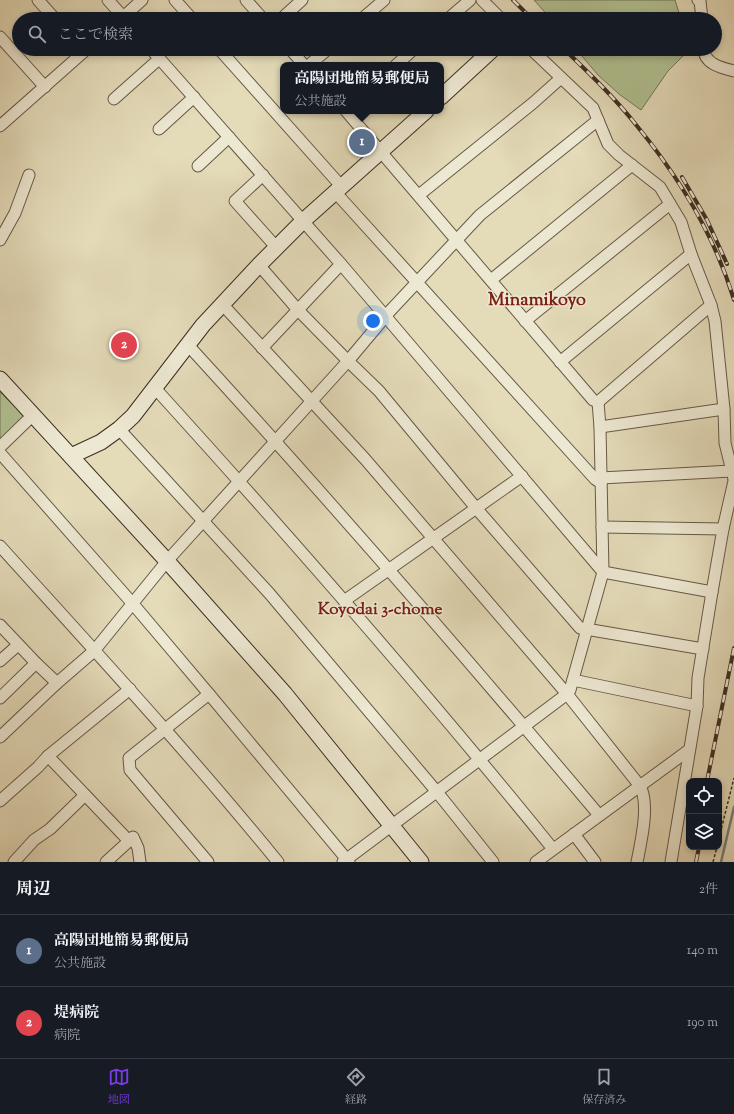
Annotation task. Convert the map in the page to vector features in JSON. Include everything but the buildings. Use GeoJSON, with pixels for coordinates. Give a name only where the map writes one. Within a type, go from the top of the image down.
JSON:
{"type":"FeatureCollection","features":[{"type":"Feature","properties":{"kind":"street"},"geometry":{"type":"LineString","coordinates":[[38,0],[49,12]]}},
{"type":"Feature","properties":{"kind":"street"},"geometry":{"type":"LineString","coordinates":[[108,0],[118,12]]}},
{"type":"Feature","properties":{"kind":"street"},"geometry":{"type":"LineString","coordinates":[[129,12],[142,0]]}},
{"type":"Feature","properties":{"kind":"street"},"geometry":{"type":"LineString","coordinates":[[175,0],[186,12]]}},
{"type":"Feature","properties":{"kind":"street"},"geometry":{"type":"LineString","coordinates":[[246,0],[257,12]]}},
{"type":"Feature","properties":{"kind":"street"},"geometry":{"type":"LineString","coordinates":[[289,12],[302,0]]}},
{"type":"Feature","properties":{"kind":"street"},"geometry":{"type":"LineString","coordinates":[[370,12],[384,0]]}},
{"type":"Feature","properties":{"kind":"street"},"geometry":{"type":"LineString","coordinates":[[456,12],[470,0]]}},
{"type":"Feature","properties":{"kind":"street"},"geometry":{"type":"LineString","coordinates":[[482,0],[494,12]]}},
{"type":"Feature","properties":{"kind":"street"},"geometry":{"type":"LineString","coordinates":[[698,0],[700,1],[701,12]]}},
{"type":"Feature","properties":{"kind":"street"},"geometry":{"type":"LineString","coordinates":[[0,37],[12,50]]}},
{"type":"Feature","properties":{"kind":"street"},"geometry":{"type":"LineString","coordinates":[[17,56],[45,87]]}},
{"type":"Feature","properties":{"kind":"street"},"geometry":{"type":"LineString","coordinates":[[2,119],[45,87],[78,56]]}},
{"type":"Feature","properties":{"kind":"street"},"geometry":{"type":"LineString","coordinates":[[157,56],[304,221],[602,572],[712,592]]}},
{"type":"Feature","properties":{"kind":"street"},"geometry":{"type":"LineString","coordinates":[[225,56],[417,283],[594,480],[733,477]]}},
{"type":"Feature","properties":{"kind":"street"},"geometry":{"type":"LineString","coordinates":[[444,94],[485,56]]}},
{"type":"Feature","properties":{"kind":"street"},"geometry":{"type":"LineString","coordinates":[[538,56],[593,108],[608,144],[619,155],[660,187],[681,222],[691,254],[711,305],[715,321],[724,409],[725,443],[733,477],[702,649],[698,678],[697,706],[670,862]]}},
{"type":"Feature","properties":{"kind":"street"},"geometry":{"type":"LineString","coordinates":[[706,56],[714,65],[734,71]]}},
{"type":"Feature","properties":{"kind":"street"},"geometry":{"type":"LineString","coordinates":[[114,99],[159,59]]}},
{"type":"Feature","properties":{"kind":"street"},"geometry":{"type":"LineString","coordinates":[[419,195],[533,103],[561,78]]}},
{"type":"Feature","properties":{"kind":"street"},"geometry":{"type":"LineString","coordinates":[[159,128],[194,97]]}},
{"type":"Feature","properties":{"kind":"street"},"geometry":{"type":"LineString","coordinates":[[349,114],[560,362],[593,400],[598,402]]}},
{"type":"Feature","properties":{"kind":"street"},"geometry":{"type":"LineString","coordinates":[[71,456],[100,442],[119,429],[133,416],[187,344],[258,265],[304,221],[423,114]]}},
{"type":"Feature","properties":{"kind":"street"},"geometry":{"type":"LineString","coordinates":[[0,737],[57,683],[94,651],[166,561],[348,361],[390,311],[480,215],[598,120]]}},
{"type":"Feature","properties":{"kind":"street"},"geometry":{"type":"LineString","coordinates":[[198,166],[229,137]]}},
{"type":"Feature","properties":{"kind":"street"},"geometry":{"type":"LineString","coordinates":[[491,280],[632,165]]}},
{"type":"Feature","properties":{"kind":"street"},"geometry":{"type":"LineString","coordinates":[[0,240],[15,213],[29,175]]}},
{"type":"Feature","properties":{"kind":"street"},"geometry":{"type":"LineString","coordinates":[[263,175],[235,201],[277,248]]}},
{"type":"Feature","properties":{"kind":"street"},"geometry":{"type":"LineString","coordinates":[[525,321],[670,204]]}},
{"type":"Feature","properties":{"kind":"street"},"geometry":{"type":"LineString","coordinates":[[560,362],[691,254]]}},
{"type":"Feature","properties":{"kind":"street"},"geometry":{"type":"LineString","coordinates":[[262,348],[341,264]]}},
{"type":"Feature","properties":{"kind":"street"},"geometry":{"type":"LineString","coordinates":[[258,265],[298,310],[379,391],[476,508],[580,628],[702,649]]}},
{"type":"Feature","properties":{"kind":"street"},"geometry":{"type":"LineString","coordinates":[[222,304],[365,459],[433,540],[567,694],[640,786],[643,792],[644,828],[637,862]]}},
{"type":"Feature","properties":{"kind":"street"},"geometry":{"type":"LineString","coordinates":[[598,402],[711,305]]}},
{"type":"Feature","properties":{"kind":"street"},"geometry":{"type":"LineString","coordinates":[[187,344],[276,440],[524,726],[599,816]]}},
{"type":"Feature","properties":{"kind":"street"},"geometry":{"type":"LineString","coordinates":[[0,379],[285,694],[421,862]]}},
{"type":"Feature","properties":{"kind":"street"},"geometry":{"type":"LineString","coordinates":[[154,387],[344,601],[480,759],[552,849]]}},
{"type":"Feature","properties":{"kind":"street"},"geometry":{"type":"LineString","coordinates":[[0,453],[209,694],[346,861],[567,694],[570,690],[602,572],[600,427],[598,402]]}},
{"type":"Feature","properties":{"kind":"street"},"geometry":{"type":"LineString","coordinates":[[600,427],[724,409]]}},
{"type":"Feature","properties":{"kind":"street"},"geometry":{"type":"LineString","coordinates":[[0,447],[33,415]]}},
{"type":"Feature","properties":{"kind":"street"},"geometry":{"type":"LineString","coordinates":[[119,429],[269,593],[437,792],[493,862]]}},
{"type":"Feature","properties":{"kind":"street"},"geometry":{"type":"LineString","coordinates":[[344,601],[433,540],[522,476]]}},
{"type":"Feature","properties":{"kind":"street"},"geometry":{"type":"LineString","coordinates":[[602,526],[723,529]]}},
{"type":"Feature","properties":{"kind":"street"},"geometry":{"type":"LineString","coordinates":[[0,546],[130,689],[278,862]]}},
{"type":"Feature","properties":{"kind":"street"},"geometry":{"type":"LineString","coordinates":[[0,626],[57,683]]}},
{"type":"Feature","properties":{"kind":"street"},"geometry":{"type":"LineString","coordinates":[[0,661],[18,645]]}},
{"type":"Feature","properties":{"kind":"street"},"geometry":{"type":"LineString","coordinates":[[0,698],[36,663]]}},
{"type":"Feature","properties":{"kind":"street"},"geometry":{"type":"LineString","coordinates":[[573,680],[697,706]]}},
{"type":"Feature","properties":{"kind":"street"},"geometry":{"type":"LineString","coordinates":[[0,800],[38,767],[48,756],[130,689]]}},
{"type":"Feature","properties":{"kind":"street"},"geometry":{"type":"LineString","coordinates":[[208,862],[130,770],[129,758],[209,694]]}},
{"type":"Feature","properties":{"kind":"street"},"geometry":{"type":"LineString","coordinates":[[536,862],[689,750]]}},
{"type":"Feature","properties":{"kind":"street"},"geometry":{"type":"LineString","coordinates":[[48,756],[128,841]]}},
{"type":"Feature","properties":{"kind":"street"},"geometry":{"type":"LineString","coordinates":[[14,862],[34,840],[50,829],[84,795]]}},
{"type":"Feature","properties":{"kind":"street"},"geometry":{"type":"LineString","coordinates":[[574,834],[595,862]]}},
{"type":"Feature","properties":{"kind":"street"},"geometry":{"type":"LineString","coordinates":[[106,862],[133,837],[138,848],[140,862]]}},
{"type":"Feature","properties":{"kind":"path"},"geometry":{"type":"LineString","coordinates":[[722,826],[734,778]]}},
{"type":"Feature","properties":{"kind":"path"},"geometry":{"type":"LineString","coordinates":[[713,862],[716,850]]}},
{"type":"Feature","properties":{"kind":"green space"},"geometry":{"type":"Polygon","coordinates":[[[534,0],[675,0],[679,12],[545,12],[534,0]]]}},
{"type":"Feature","properties":{"kind":"green space"},"geometry":{"type":"Polygon","coordinates":[[[582,56],[683,56],[668,71],[641,110],[619,94],[598,75],[582,56]]]}},
{"type":"Feature","properties":{"kind":"green space"},"geometry":{"type":"Polygon","coordinates":[[[0,392],[24,416],[0,440],[0,392]]]}},
{"type":"Feature","properties":{"kind":"waterway"},"geometry":{"type":"LineString","coordinates":[[721,862],[734,807]]}},
{"type":"Feature","properties":{"kind":"railway"},"geometry":{"type":"LineString","coordinates":[[513,0],[525,12]]}},
{"type":"Feature","properties":{"kind":"railway"},"geometry":{"type":"LineString","coordinates":[[571,56],[629,116],[667,166],[694,208],[706,231],[717,253],[734,300]]}},
{"type":"Feature","properties":{"kind":"railway"},"geometry":{"type":"LineString","coordinates":[[682,177],[707,220],[727,264]]}},
{"type":"Feature","properties":{"kind":"railway"},"geometry":{"type":"LineString","coordinates":[[708,778],[734,648]]}},
{"type":"Feature","properties":{"kind":"railway"},"geometry":{"type":"LineString","coordinates":[[696,862],[698,850]]}},
{"type":"Feature","properties":{"kind":"place","name":"高陽団地簡易郵便局"},"geometry":{"type":"Point","coordinates":[362,142]}},
{"type":"Feature","properties":{"kind":"place","name":"堤病院"},"geometry":{"type":"Point","coordinates":[124,345]}},
{"type":"Feature","properties":{"kind":"district","name":"Minamikoyo"},"geometry":{"type":"Point","coordinates":[537,299]}},
{"type":"Feature","properties":{"kind":"district","name":"Koyodai 3-chome"},"geometry":{"type":"Point","coordinates":[380,608]}}]}
